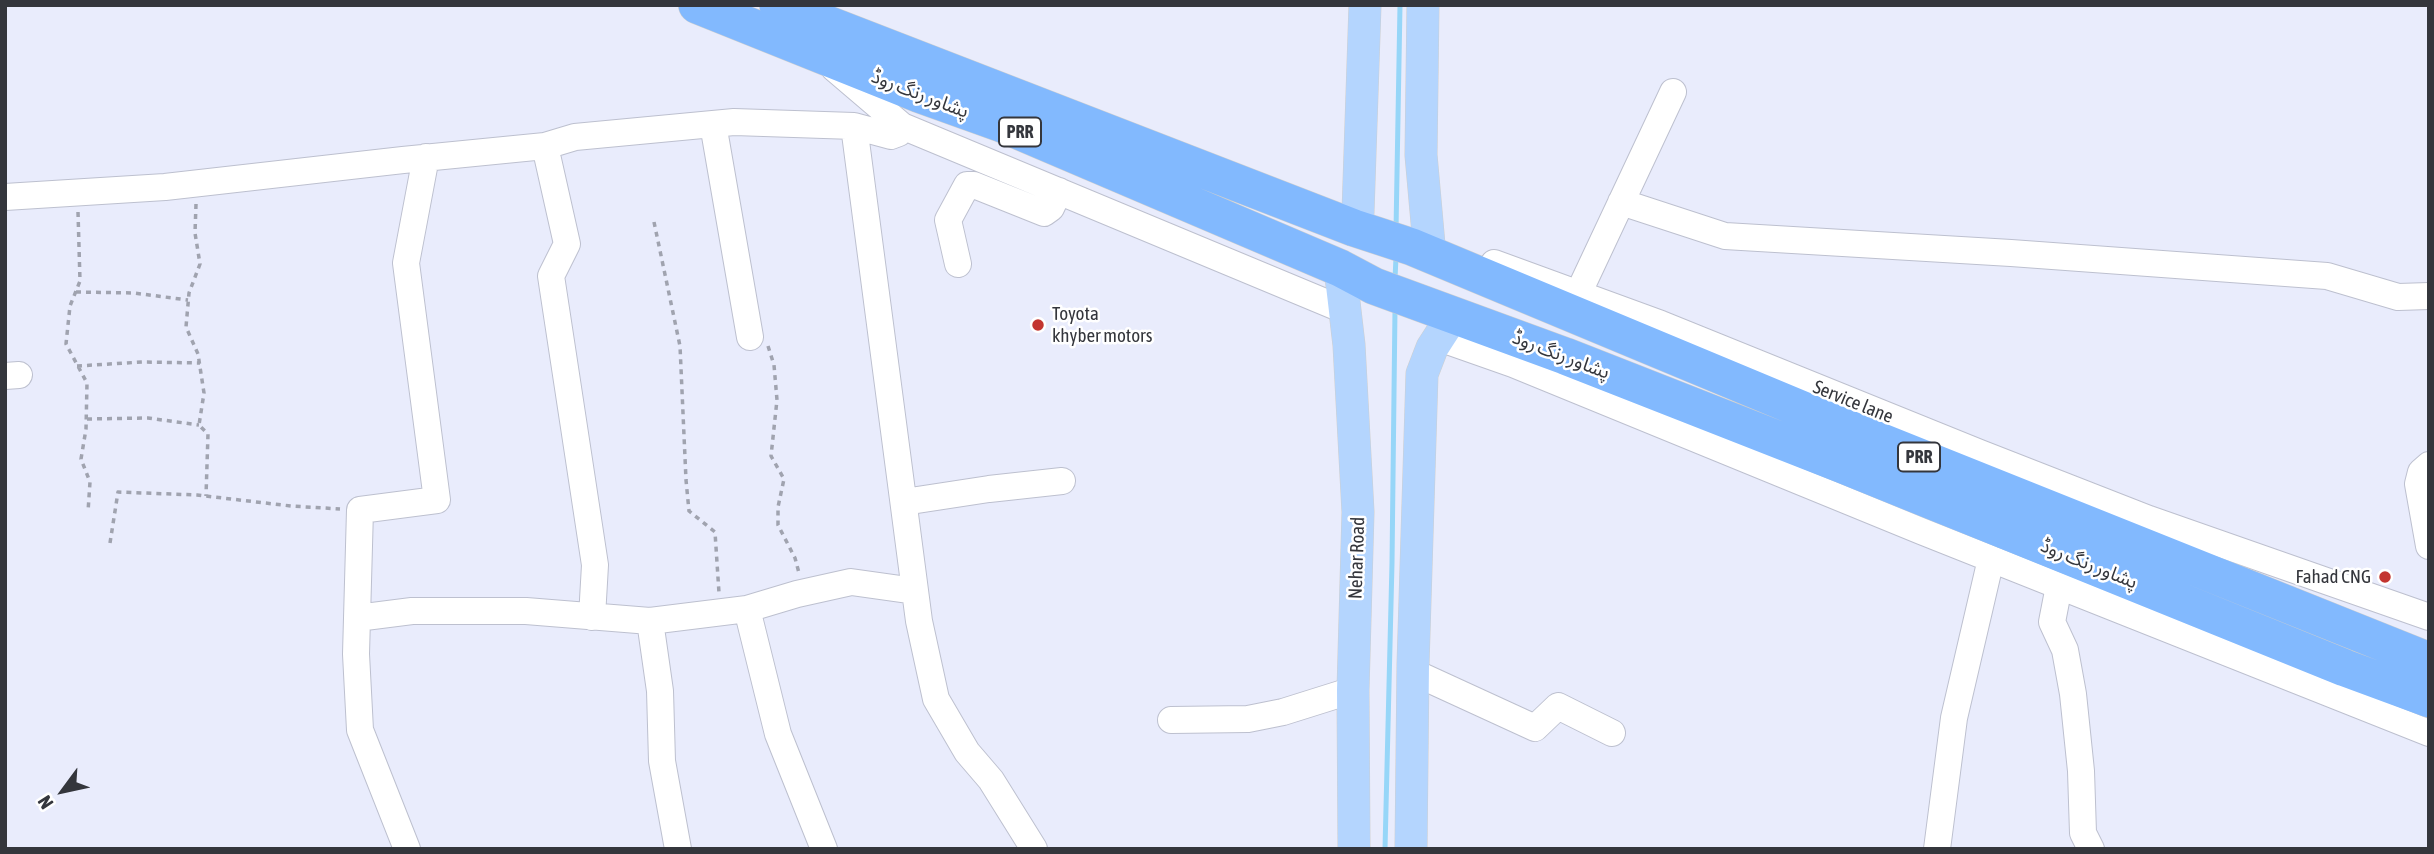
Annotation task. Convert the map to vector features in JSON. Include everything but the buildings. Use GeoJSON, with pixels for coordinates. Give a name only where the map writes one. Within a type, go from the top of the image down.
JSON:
{"type":"FeatureCollection","features":[{"type":"Feature","properties":{"kind":"highway","name":"پشاور رنگ روڈ"},"geometry":{"type":"LineString","coordinates":[[697,5],[919,94],[1000,123],[1340,268],[1374,286],[1409,298],[1447,326],[1830,460],[2345,668],[2429,699]]}},
{"type":"Feature","properties":{"kind":"highway","name":"پشاور رنگ روڈ"},"geometry":{"type":"LineString","coordinates":[[778,5],[1573,303],[1832,422],[2429,661]]}},
{"type":"Feature","properties":{"kind":"highway"},"geometry":{"type":"LineString","coordinates":[[2230,620],[2241,612],[2244,598],[2238,585]]}},
{"type":"Feature","properties":{"kind":"highway"},"geometry":{"type":"LineString","coordinates":[[2345,668],[2338,655],[2340,640],[2353,630]]}},
{"type":"Feature","properties":{"kind":"main road"},"geometry":{"type":"LineString","coordinates":[[1362,225],[1364,5]]}},
{"type":"Feature","properties":{"kind":"main road"},"geometry":{"type":"LineString","coordinates":[[1423,5],[1423,247]]}},
{"type":"Feature","properties":{"kind":"main road","name":"Nehar Road"},"geometry":{"type":"LineString","coordinates":[[1340,268],[1349,345],[1358,512],[1353,690],[1354,849]]}},
{"type":"Feature","properties":{"kind":"main road"},"geometry":{"type":"LineString","coordinates":[[1411,849],[1422,374],[1432,348],[1447,326]]}},
{"type":"Feature","properties":{"kind":"street"},"geometry":{"type":"LineString","coordinates":[[816,53],[902,126],[1344,310]]}},
{"type":"Feature","properties":{"kind":"street"},"geometry":{"type":"LineString","coordinates":[[1573,303],[1673,92]]}},
{"type":"Feature","properties":{"kind":"street"},"geometry":{"type":"LineString","coordinates":[[5,197],[196,183],[545,146],[575,137],[734,122],[854,126],[891,136],[899,133],[902,126]]}},
{"type":"Feature","properties":{"kind":"street"},"geometry":{"type":"LineString","coordinates":[[713,124],[750,337]]}},
{"type":"Feature","properties":{"kind":"street"},"geometry":{"type":"LineString","coordinates":[[854,126],[919,621],[936,699],[967,752],[991,780],[1034,849]]}},
{"type":"Feature","properties":{"kind":"street"},"geometry":{"type":"LineString","coordinates":[[545,146],[567,244],[551,276],[595,565],[592,617]]}},
{"type":"Feature","properties":{"kind":"street"},"geometry":{"type":"LineString","coordinates":[[407,849],[360,730],[356,654],[360,510],[437,500],[406,263],[426,158]]}},
{"type":"Feature","properties":{"kind":"street"},"geometry":{"type":"LineString","coordinates":[[958,264],[948,220],[967,185],[975,185],[1044,213],[1051,208],[1059,191]]}},
{"type":"Feature","properties":{"kind":"street"},"geometry":{"type":"LineString","coordinates":[[1621,202],[1725,236],[2327,276],[2398,298],[2429,296]]}},
{"type":"Feature","properties":{"kind":"street","name":"Service lane"},"geometry":{"type":"LineString","coordinates":[[1573,303],[1661,324],[2149,519],[2429,617]]}},
{"type":"Feature","properties":{"kind":"street"},"geometry":{"type":"LineString","coordinates":[[1447,326],[1513,364],[1991,559],[2429,733]]}},
{"type":"Feature","properties":{"kind":"street"},"geometry":{"type":"LineString","coordinates":[[2429,465],[2421,472],[2418,484],[2429,546]]}},
{"type":"Feature","properties":{"kind":"street"},"geometry":{"type":"LineString","coordinates":[[904,502],[989,488],[1062,481]]}},
{"type":"Feature","properties":{"kind":"street"},"geometry":{"type":"LineString","coordinates":[[1937,849],[1954,718],[1991,559]]}},
{"type":"Feature","properties":{"kind":"street"},"geometry":{"type":"LineString","coordinates":[[357,618],[412,611],[526,611],[650,621],[747,609],[850,582],[915,591]]}},
{"type":"Feature","properties":{"kind":"street"},"geometry":{"type":"LineString","coordinates":[[2059,586],[2052,622],[2065,650],[2073,694],[2081,771],[2083,833],[2091,849]]}},
{"type":"Feature","properties":{"kind":"street"},"geometry":{"type":"LineString","coordinates":[[747,609],[778,734],[824,849]]}},
{"type":"Feature","properties":{"kind":"street"},"geometry":{"type":"LineString","coordinates":[[650,621],[660,691],[662,761],[678,849]]}},
{"type":"Feature","properties":{"kind":"street"},"geometry":{"type":"LineString","coordinates":[[1413,672],[1535,727],[1558,706],[1612,733]]}},
{"type":"Feature","properties":{"kind":"street"},"geometry":{"type":"LineString","coordinates":[[1171,720],[1248,719],[1283,712],[1353,690]]}},
{"type":"Feature","properties":{"kind":"path"},"geometry":{"type":"LineString","coordinates":[[196,183],[195,233],[200,264],[188,300],[186,327],[198,354],[204,393],[199,425]]}},
{"type":"Feature","properties":{"kind":"path"},"geometry":{"type":"LineString","coordinates":[[77,192],[80,281],[71,306],[66,344],[87,383],[81,459],[90,482],[88,512]]}},
{"type":"Feature","properties":{"kind":"path"},"geometry":{"type":"LineString","coordinates":[[654,222],[680,346],[690,512],[715,532],[720,613]]}},
{"type":"Feature","properties":{"kind":"path"},"geometry":{"type":"LineString","coordinates":[[76,292],[134,293],[188,300]]}},
{"type":"Feature","properties":{"kind":"path"},"geometry":{"type":"LineString","coordinates":[[750,337],[765,335],[774,365],[778,400],[771,456],[784,479],[778,507],[778,525],[795,558],[805,592]]}},
{"type":"Feature","properties":{"kind":"path"},"geometry":{"type":"LineString","coordinates":[[78,366],[142,362],[200,363]]}},
{"type":"Feature","properties":{"kind":"path"},"geometry":{"type":"LineString","coordinates":[[86,419],[148,418],[199,425],[208,434],[206,496]]}},
{"type":"Feature","properties":{"kind":"path"},"geometry":{"type":"LineString","coordinates":[[110,542],[118,492],[206,496],[291,506],[360,510]]}},
{"type":"Feature","properties":{"kind":"waterway"},"geometry":{"type":"LineString","coordinates":[[1396,230],[1400,5]]}},
{"type":"Feature","properties":{"kind":"waterway"},"geometry":{"type":"LineString","coordinates":[[1395,279],[1396,257]]}},
{"type":"Feature","properties":{"kind":"waterway"},"geometry":{"type":"LineString","coordinates":[[1385,849],[1395,309]]}},
{"type":"Feature","properties":{"kind":"place","name":"Toyota khyber motors"},"geometry":{"type":"Point","coordinates":[1038,325]}},
{"type":"Feature","properties":{"kind":"place","name":"Fahad CNG"},"geometry":{"type":"Point","coordinates":[2385,577]}}]}
